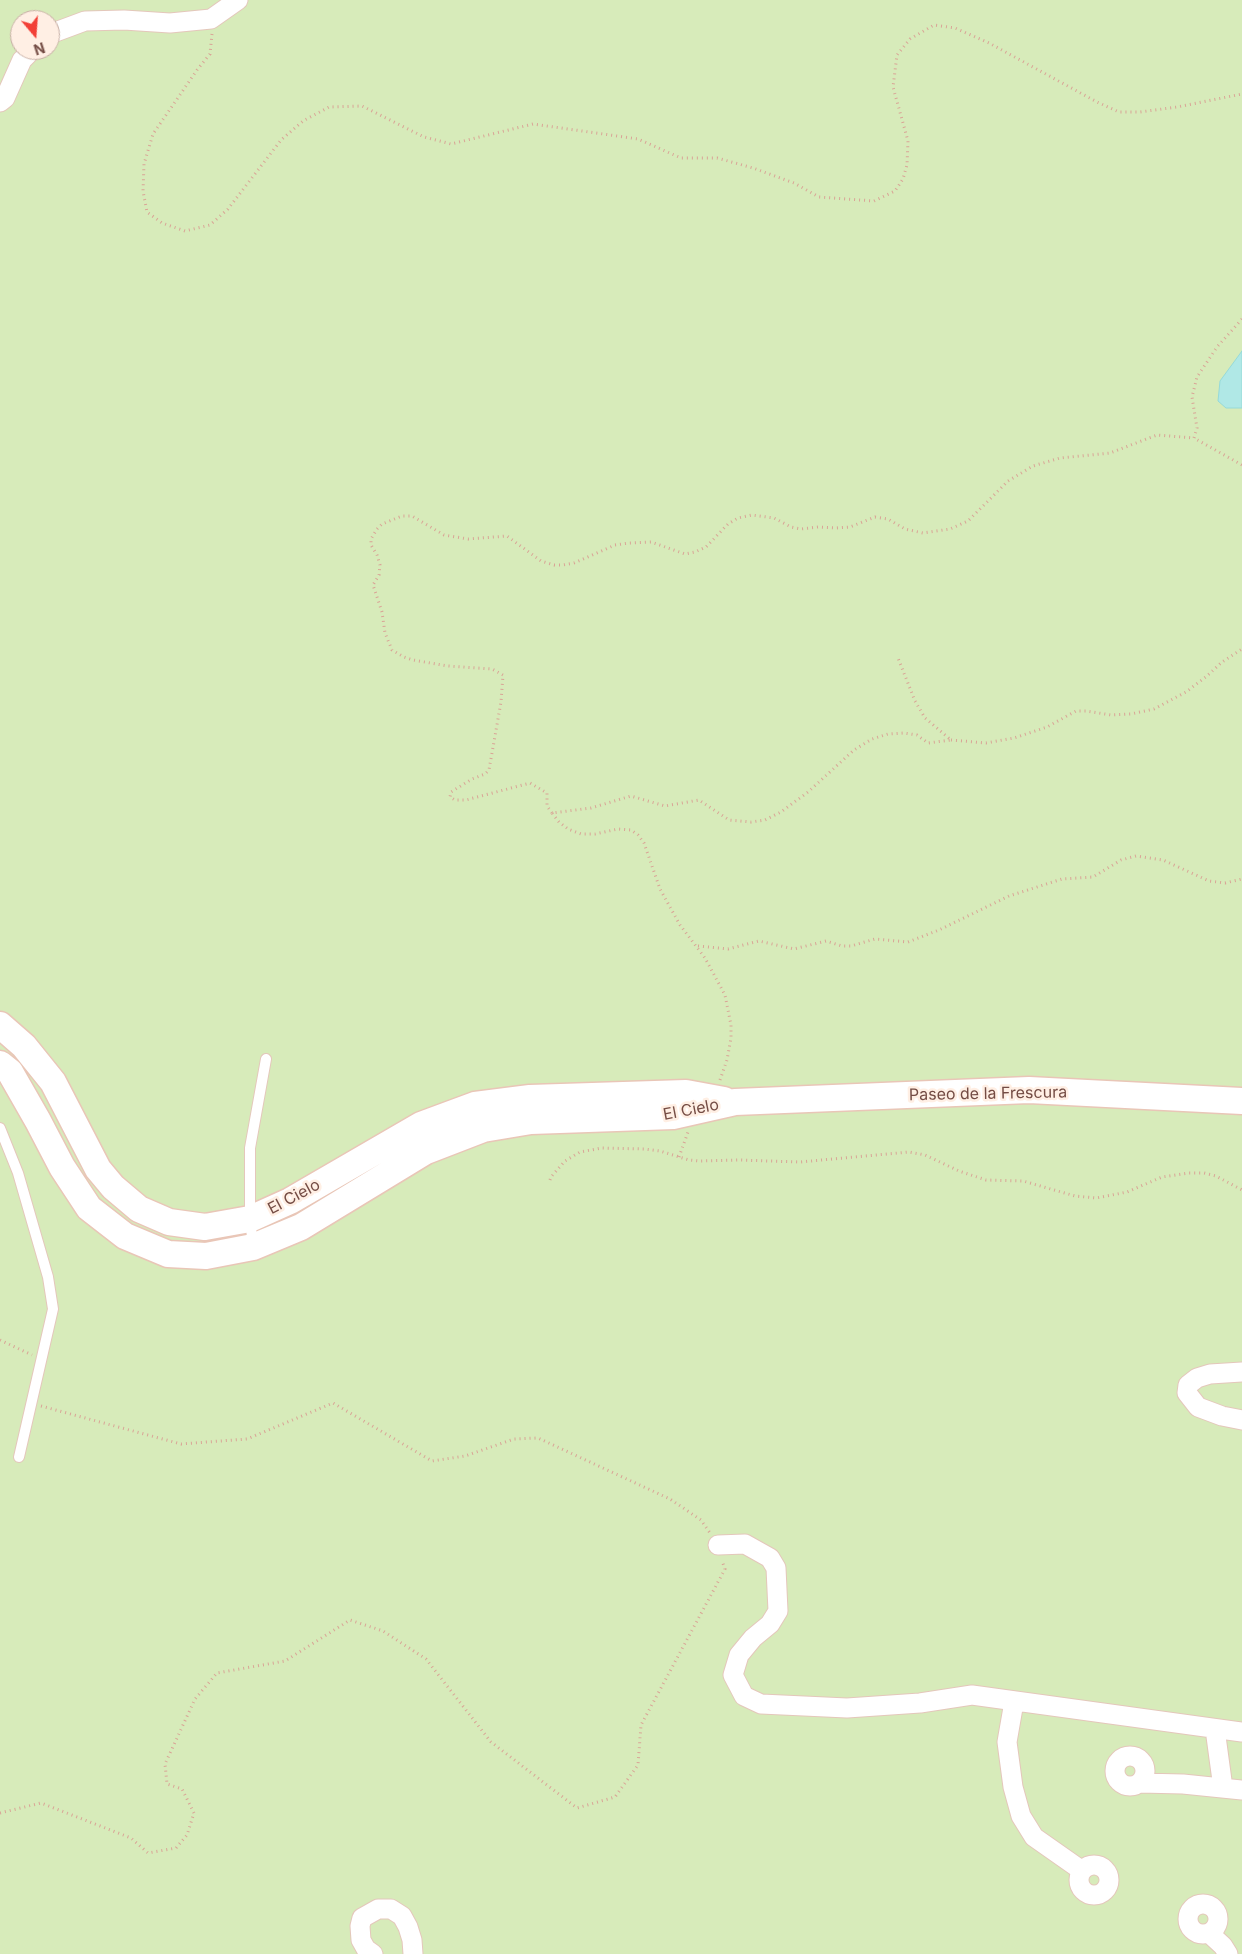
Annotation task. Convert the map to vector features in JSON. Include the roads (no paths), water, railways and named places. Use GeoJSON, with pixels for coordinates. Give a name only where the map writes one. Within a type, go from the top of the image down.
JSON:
{"type":"FeatureCollection","features":[{"type":"Feature","properties":{"kind":"street"},"geometry":{"type":"LineString","coordinates":[[60,30],[85,21],[124,20],[170,23],[211,19],[238,0]]}},
{"type":"Feature","properties":{"kind":"street"},"geometry":{"type":"LineString","coordinates":[[0,102],[5,98],[22,60]]}},
{"type":"Feature","properties":{"kind":"street","name":"El Cielo"},"geometry":{"type":"LineString","coordinates":[[0,1025],[24,1046],[53,1082],[98,1169],[114,1187],[139,1209],[169,1222],[205,1227],[250,1219],[290,1200],[421,1125],[475,1105],[539,1098],[686,1093],[735,1102]]}},
{"type":"Feature","properties":{"kind":"street","name":"El Cielo"},"geometry":{"type":"LineString","coordinates":[[0,1064],[10,1072],[62,1167],[89,1208],[125,1236],[168,1254],[206,1256],[253,1247],[301,1227],[426,1150],[482,1129],[531,1121],[673,1116],[735,1102]]}},
{"type":"Feature","properties":{"kind":"street","name":"Paseo de la Frescura"},"geometry":{"type":"LineString","coordinates":[[735,1102],[1029,1090],[1242,1101]]}},
{"type":"Feature","properties":{"kind":"street"},"geometry":{"type":"LineString","coordinates":[[1242,1372],[1210,1374],[1197,1378],[1188,1385],[1187,1394],[1198,1407],[1222,1416],[1242,1420]]}},
{"type":"Feature","properties":{"kind":"street"},"geometry":{"type":"LineString","coordinates":[[718,1545],[745,1544],[770,1558],[776,1568],[778,1611],[770,1624],[753,1638],[739,1655],[733,1675],[744,1696],[761,1704],[848,1708],[920,1703],[972,1695],[1215,1730],[1242,1732]]}},
{"type":"Feature","properties":{"kind":"street"},"geometry":{"type":"LineString","coordinates":[[1014,1702],[1007,1742],[1013,1787],[1022,1816],[1034,1837],[1081,1870]]}},
{"type":"Feature","properties":{"kind":"street"},"geometry":{"type":"LineString","coordinates":[[1215,1730],[1223,1788]]}},
{"type":"Feature","properties":{"kind":"street"},"geometry":{"type":"LineString","coordinates":[[1140,1783],[1183,1784],[1242,1790]]}},
{"type":"Feature","properties":{"kind":"street"},"geometry":{"type":"LineString","coordinates":[[373,1954],[366,1949],[361,1940],[360,1926],[362,1918],[378,1909],[391,1909],[402,1916],[412,1940],[413,1954]]}},
{"type":"Feature","properties":{"kind":"street"},"geometry":{"type":"LineString","coordinates":[[1210,1934],[1223,1946],[1228,1954]]}},
{"type":"Feature","properties":{"kind":"lane"},"geometry":{"type":"LineString","coordinates":[[253,1247],[250,1219],[250,1148],[266,1059]]}},
{"type":"Feature","properties":{"kind":"lane"},"geometry":{"type":"LineString","coordinates":[[0,1128],[18,1173],[48,1277],[53,1309],[19,1457]]}},
{"type":"Feature","properties":{"kind":"water"},"geometry":{"type":"Polygon","coordinates":[[[1242,351],[1242,408],[1226,408],[1218,401],[1220,381],[1242,351]]]}}]}
